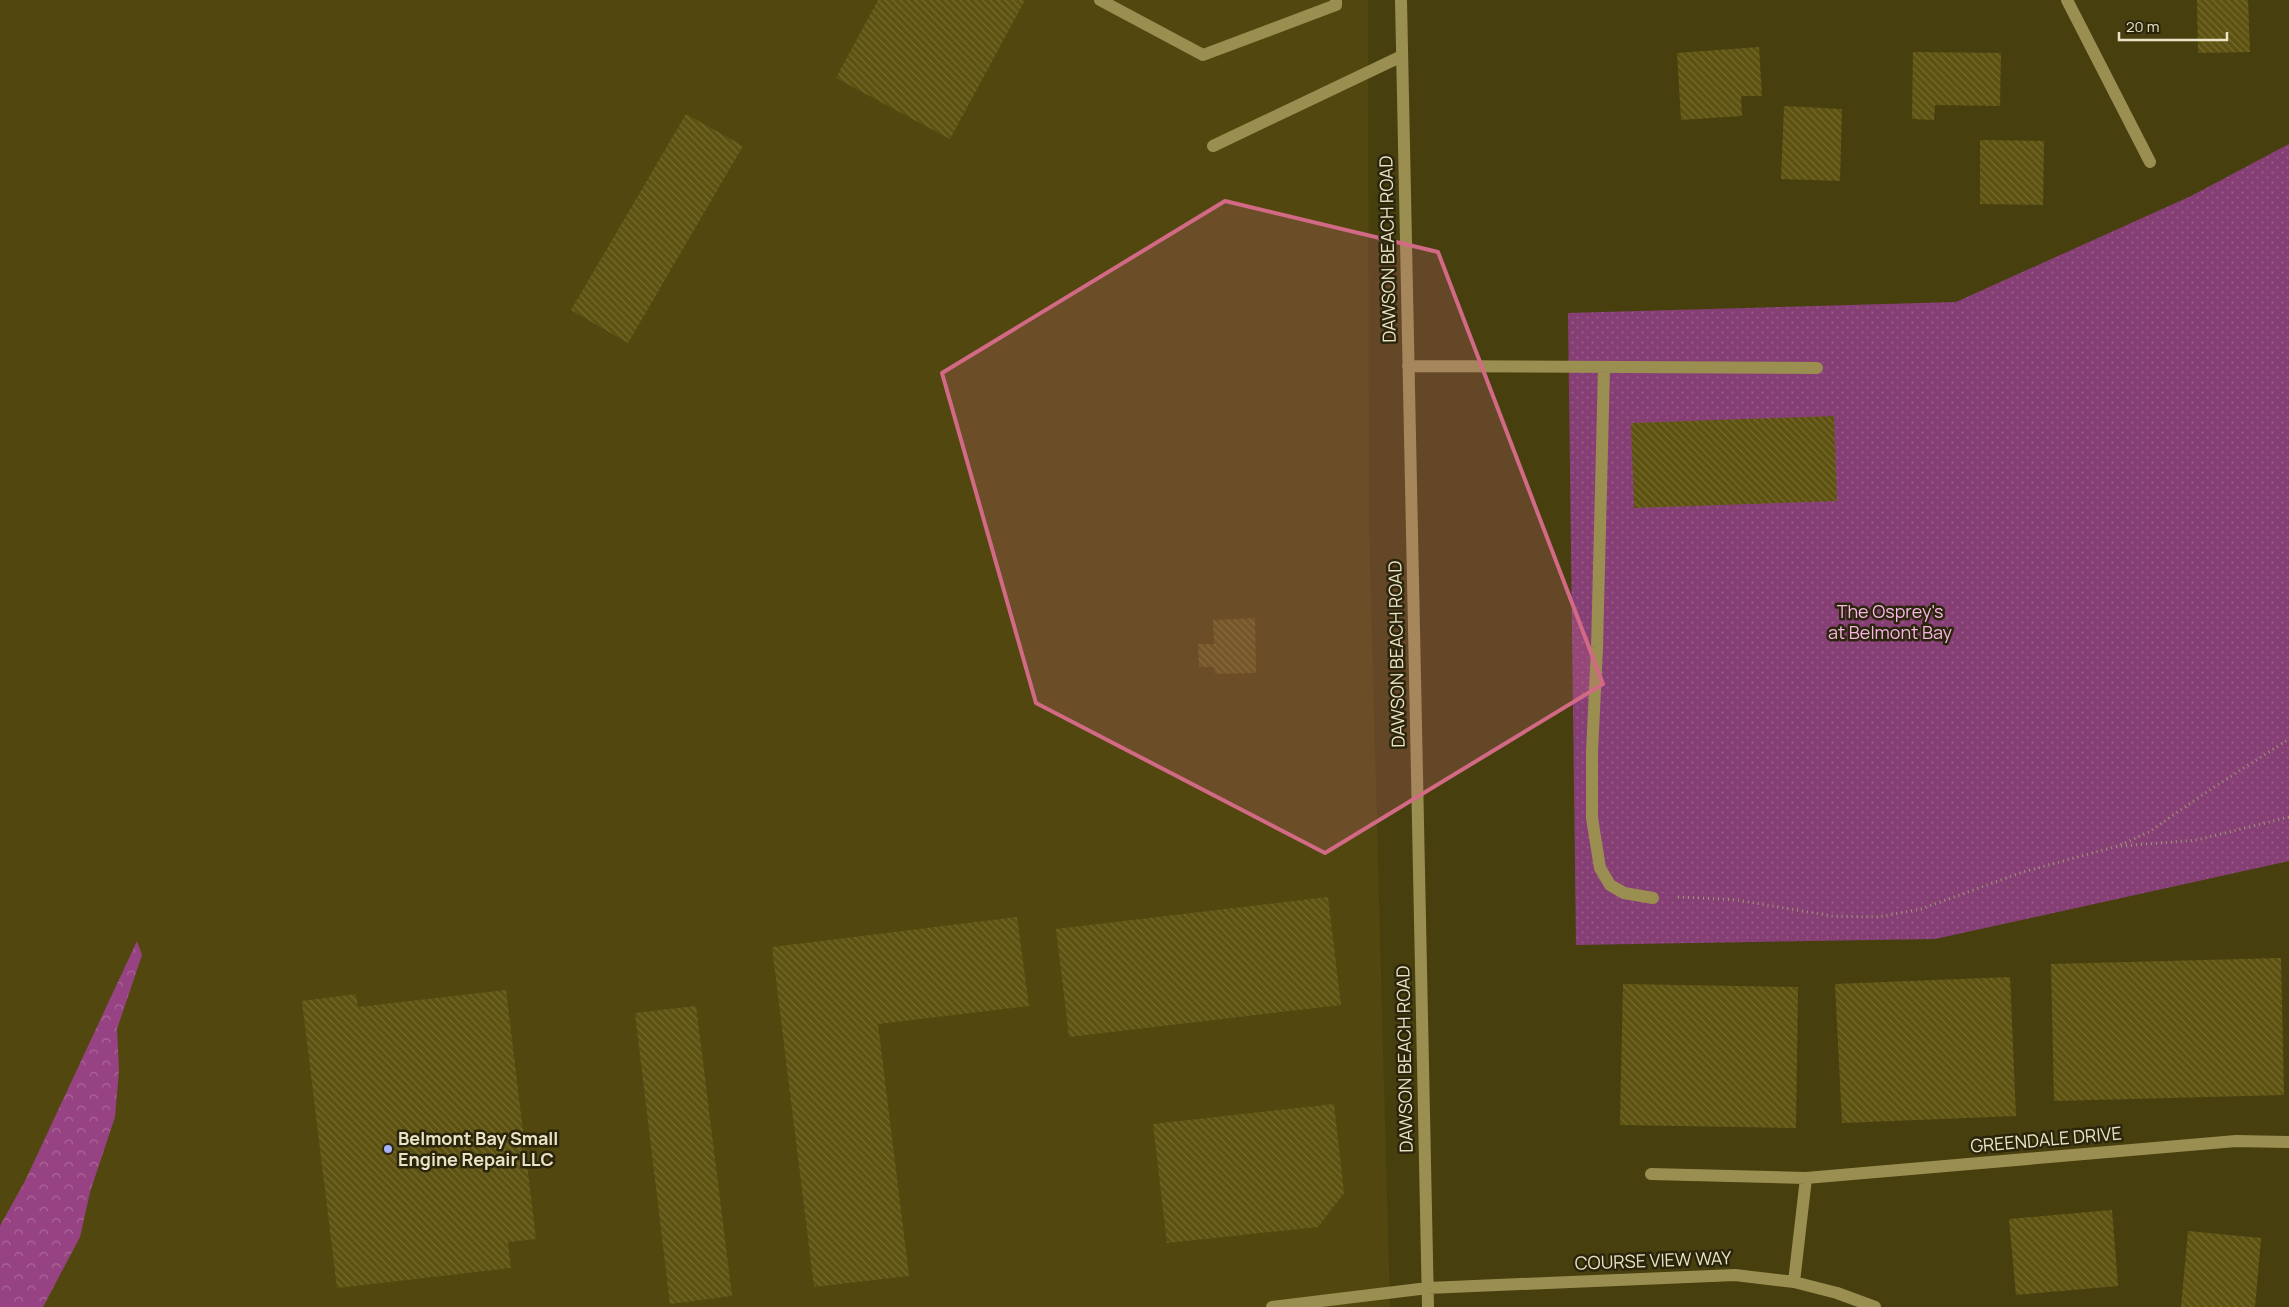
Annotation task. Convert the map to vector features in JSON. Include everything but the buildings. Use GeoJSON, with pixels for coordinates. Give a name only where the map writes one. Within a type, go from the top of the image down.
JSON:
{"type":"FeatureCollection","features":[{"type":"Feature","properties":{"kind":"street"},"geometry":{"type":"LineString","coordinates":[[1100,0],[1203,55],[1336,5],[1336,0]]}},
{"type":"Feature","properties":{"kind":"street","name":"DAWSON BEACH ROAD"},"geometry":{"type":"LineString","coordinates":[[1401,0],[1428,1307]]}},
{"type":"Feature","properties":{"kind":"street"},"geometry":{"type":"LineString","coordinates":[[2067,0],[2150,162]]}},
{"type":"Feature","properties":{"kind":"street"},"geometry":{"type":"LineString","coordinates":[[1212,146],[1402,56]]}},
{"type":"Feature","properties":{"kind":"street"},"geometry":{"type":"LineString","coordinates":[[1408,366],[1817,368]]}},
{"type":"Feature","properties":{"kind":"street"},"geometry":{"type":"LineString","coordinates":[[1604,368],[1597,648],[1592,752],[1592,818],[1600,868],[1610,885],[1624,893],[1653,898]]}},
{"type":"Feature","properties":{"kind":"street","name":"GREENDALE DRIVE"},"geometry":{"type":"LineString","coordinates":[[1650,1174],[1806,1178],[2236,1141],[2289,1142]]}},
{"type":"Feature","properties":{"kind":"street"},"geometry":{"type":"LineString","coordinates":[[1794,1282],[1806,1178]]}},
{"type":"Feature","properties":{"kind":"street","name":"COURSE VIEW WAY"},"geometry":{"type":"LineString","coordinates":[[1272,1307],[1428,1288],[1735,1275],[1794,1282],[1837,1293],[1875,1307]]}},
{"type":"Feature","properties":{"kind":"path"},"geometry":{"type":"LineString","coordinates":[[1653,898],[1705,897],[1832,916],[1879,917],[1920,909],[2023,872],[2118,846],[2149,832],[2208,791],[2289,739]]}},
{"type":"Feature","properties":{"kind":"path"},"geometry":{"type":"LineString","coordinates":[[2118,846],[2197,840],[2289,817]]}},
{"type":"Feature","properties":{"kind":"highlighted area"},"geometry":{"type":"Polygon","coordinates":[[[1225,201],[1438,252],[1603,684],[1325,853],[1036,703],[942,373],[1225,201]]]}},
{"type":"Feature","properties":{"kind":"shaded area"},"geometry":{"type":"Polygon","coordinates":[[[0,0],[1368,0],[1369,527],[1390,1307],[0,1307],[0,0]]]}},
{"type":"Feature","properties":{"kind":"green space","name":"The Osprey's at Belmont Bay"},"geometry":{"type":"Polygon","coordinates":[[[2289,144],[2289,861],[1935,939],[1576,945],[1568,313],[1956,302],[2191,196],[2289,144]]]}},
{"type":"Feature","properties":{"kind":"green space"},"geometry":{"type":"Polygon","coordinates":[[[137,941],[142,955],[117,1029],[119,1070],[115,1117],[90,1192],[80,1237],[43,1307],[0,1307],[0,1226],[26,1179],[137,941]]]}},
{"type":"Feature","properties":{"kind":"place","name":"Belmont Bay Small Engine Repair LLC"},"geometry":{"type":"Point","coordinates":[388,1149]}}]}
